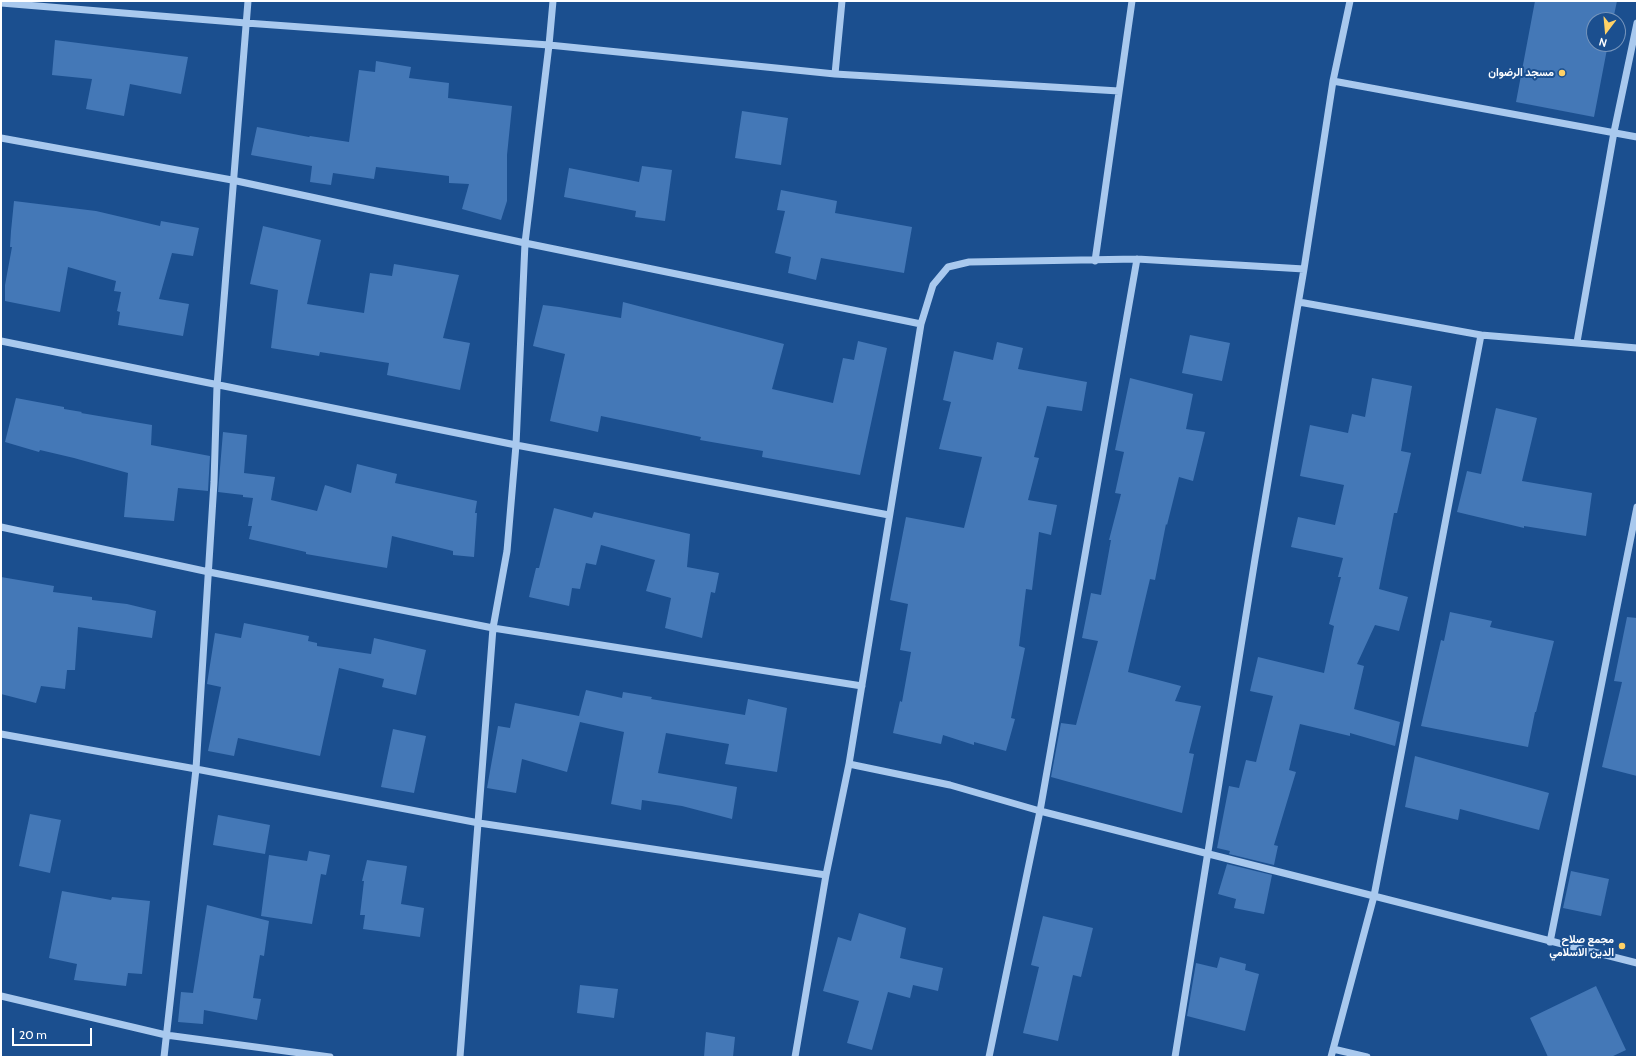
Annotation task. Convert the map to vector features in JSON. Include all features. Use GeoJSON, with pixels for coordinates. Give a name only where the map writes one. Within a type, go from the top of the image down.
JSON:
{"type":"FeatureCollection","features":[{"type":"Feature","properties":{"kind":"street"},"geometry":{"type":"LineString","coordinates":[[164,1057],[196,769],[209,572],[217,386],[232,180],[248,1]]}},
{"type":"Feature","properties":{"kind":"street"},"geometry":{"type":"LineString","coordinates":[[460,1057],[493,628],[507,551],[516,445],[525,243],[553,1]]}},
{"type":"Feature","properties":{"kind":"street"},"geometry":{"type":"LineString","coordinates":[[835,74],[842,1]]}},
{"type":"Feature","properties":{"kind":"street"},"geometry":{"type":"LineString","coordinates":[[1095,261],[1132,1]]}},
{"type":"Feature","properties":{"kind":"street"},"geometry":{"type":"LineString","coordinates":[[1175,1057],[1209,854],[1255,559],[1299,302],[1333,81],[1350,1]]}},
{"type":"Feature","properties":{"kind":"street"},"geometry":{"type":"LineString","coordinates":[[1,3],[246,23],[549,45],[835,74],[1119,91]]}},
{"type":"Feature","properties":{"kind":"street"},"geometry":{"type":"LineString","coordinates":[[1577,342],[1614,132],[1637,23]]}},
{"type":"Feature","properties":{"kind":"street"},"geometry":{"type":"LineString","coordinates":[[1333,81],[1637,137]]}},
{"type":"Feature","properties":{"kind":"street"},"geometry":{"type":"LineString","coordinates":[[1,138],[232,180],[525,243],[921,324]]}},
{"type":"Feature","properties":{"kind":"street"},"geometry":{"type":"LineString","coordinates":[[795,1057],[826,876],[849,764],[921,324],[933,285],[948,267],[969,262],[1095,261],[1137,259],[1304,269]]}},
{"type":"Feature","properties":{"kind":"street"},"geometry":{"type":"LineString","coordinates":[[989,1057],[1040,811],[1074,610],[1137,259]]}},
{"type":"Feature","properties":{"kind":"street"},"geometry":{"type":"LineString","coordinates":[[1299,302],[1481,335],[1637,348]]}},
{"type":"Feature","properties":{"kind":"street"},"geometry":{"type":"LineString","coordinates":[[1331,1057],[1374,896],[1481,335]]}},
{"type":"Feature","properties":{"kind":"street"},"geometry":{"type":"LineString","coordinates":[[1,341],[217,386],[516,445],[889,515]]}},
{"type":"Feature","properties":{"kind":"street"},"geometry":{"type":"LineString","coordinates":[[1550,942],[1637,507]]}},
{"type":"Feature","properties":{"kind":"street"},"geometry":{"type":"LineString","coordinates":[[1,527],[209,572],[493,628],[862,686]]}},
{"type":"Feature","properties":{"kind":"street"},"geometry":{"type":"LineString","coordinates":[[1,734],[196,769],[479,823],[826,876]]}},
{"type":"Feature","properties":{"kind":"street"},"geometry":{"type":"LineString","coordinates":[[849,764],[950,785],[1040,811],[1637,964]]}},
{"type":"Feature","properties":{"kind":"street"},"geometry":{"type":"LineString","coordinates":[[1,996],[166,1036],[330,1057]]}},
{"type":"Feature","properties":{"kind":"street"},"geometry":{"type":"LineString","coordinates":[[1334,1049],[1367,1057]]}},
{"type":"Feature","properties":{"kind":"building","name":"مسجد الرضوان"},"geometry":{"type":"Polygon","coordinates":[[[1535,1],[1617,1],[1615,12],[1586,12],[1586,52],[1606,52],[1594,117],[1516,102],[1535,1]]]}},
{"type":"Feature","properties":{"kind":"building"},"geometry":{"type":"Polygon","coordinates":[[[55,40],[188,57],[181,94],[130,84],[124,116],[86,109],[92,79],[52,75],[55,40]]]}},
{"type":"Feature","properties":{"kind":"building"},"geometry":{"type":"Polygon","coordinates":[[[376,61],[411,67],[409,78],[449,83],[448,98],[512,106],[507,155],[507,201],[501,220],[462,209],[469,184],[449,183],[449,176],[376,167],[374,179],[333,173],[331,185],[310,182],[312,166],[251,155],[257,127],[309,137],[349,142],[359,70],[375,72],[376,61]]]}},
{"type":"Feature","properties":{"kind":"building"},"geometry":{"type":"Polygon","coordinates":[[[742,111],[788,118],[781,165],[735,158],[742,111]]]}},
{"type":"Feature","properties":{"kind":"building"},"geometry":{"type":"Polygon","coordinates":[[[642,166],[672,170],[665,221],[635,217],[636,211],[564,197],[569,168],[639,182],[642,166]]]}},
{"type":"Feature","properties":{"kind":"building"},"geometry":{"type":"Polygon","coordinates":[[[781,190],[837,201],[835,213],[912,227],[904,273],[821,258],[816,280],[788,273],[791,257],[775,253],[785,211],[777,210],[781,190]]]}},
{"type":"Feature","properties":{"kind":"building"},"geometry":{"type":"Polygon","coordinates":[[[14,201],[96,211],[160,226],[161,221],[199,228],[193,256],[172,253],[159,299],[189,304],[183,336],[118,325],[120,312],[117,311],[121,292],[114,291],[116,281],[68,267],[60,312],[5,301],[5,285],[12,247],[10,247],[14,201]]]}},
{"type":"Feature","properties":{"kind":"building"},"geometry":{"type":"Polygon","coordinates":[[[263,226],[321,240],[307,304],[364,313],[370,273],[392,276],[394,264],[459,275],[443,338],[470,343],[460,390],[387,375],[389,363],[320,352],[319,356],[271,348],[278,290],[250,284],[263,226]]]}},
{"type":"Feature","properties":{"kind":"building"},"geometry":{"type":"Polygon","coordinates":[[[623,302],[784,344],[772,389],[833,403],[843,358],[854,360],[858,341],[887,348],[860,475],[762,457],[763,451],[700,440],[701,437],[601,416],[598,432],[550,421],[565,354],[533,346],[543,305],[621,318],[623,302]]]}},
{"type":"Feature","properties":{"kind":"building"},"geometry":{"type":"Polygon","coordinates":[[[1190,335],[1230,343],[1222,381],[1182,373],[1190,335]]]}},
{"type":"Feature","properties":{"kind":"building"},"geometry":{"type":"Polygon","coordinates":[[[997,342],[1023,348],[1018,369],[1087,382],[1082,411],[1047,406],[1034,457],[1039,458],[1028,500],[1057,505],[1051,535],[1039,532],[1032,590],[1026,589],[1019,646],[1025,648],[1011,718],[1015,719],[1006,751],[974,742],[974,745],[943,735],[941,744],[893,733],[900,701],[902,702],[911,652],[900,650],[908,604],[890,600],[906,517],[964,528],[982,457],[939,449],[951,402],[943,400],[954,351],[993,360],[997,342]]]}},
{"type":"Feature","properties":{"kind":"building"},"geometry":{"type":"Polygon","coordinates":[[[1130,378],[1193,394],[1186,429],[1205,432],[1193,481],[1179,477],[1167,525],[1166,524],[1155,580],[1150,579],[1128,672],[1181,686],[1175,701],[1201,706],[1189,753],[1194,754],[1182,813],[1051,777],[1061,723],[1076,725],[1098,641],[1082,638],[1091,593],[1101,595],[1111,540],[1109,540],[1121,494],[1115,493],[1124,452],[1115,450],[1130,378]]]}},
{"type":"Feature","properties":{"kind":"building"},"geometry":{"type":"Polygon","coordinates":[[[1372,378],[1412,386],[1401,451],[1411,453],[1397,513],[1394,513],[1379,589],[1408,597],[1399,631],[1375,625],[1357,664],[1364,666],[1354,709],[1400,722],[1395,746],[1350,733],[1350,736],[1300,724],[1289,770],[1296,772],[1274,845],[1278,846],[1274,865],[1229,854],[1230,851],[1217,848],[1229,786],[1239,788],[1246,760],[1256,762],[1273,696],[1250,691],[1258,657],[1324,673],[1334,626],[1329,624],[1341,577],[1338,577],[1343,558],[1291,547],[1298,517],[1335,525],[1344,485],[1300,476],[1310,425],[1348,433],[1352,414],[1365,417],[1372,378]]]}},
{"type":"Feature","properties":{"kind":"building"},"geometry":{"type":"Polygon","coordinates":[[[16,398],[64,407],[64,409],[82,412],[81,413],[152,425],[151,445],[210,456],[208,491],[178,488],[174,521],[124,517],[128,473],[74,458],[40,450],[39,452],[5,442],[16,398]]]}},
{"type":"Feature","properties":{"kind":"building"},"geometry":{"type":"Polygon","coordinates":[[[1496,408],[1537,418],[1522,481],[1592,493],[1586,536],[1524,526],[1524,528],[1457,512],[1467,471],[1481,474],[1496,408]]]}},
{"type":"Feature","properties":{"kind":"building"},"geometry":{"type":"Polygon","coordinates":[[[223,432],[247,435],[244,473],[275,477],[271,500],[317,511],[325,485],[351,493],[357,464],[397,474],[395,483],[477,501],[475,513],[477,513],[474,557],[453,555],[453,551],[392,536],[387,568],[306,554],[306,552],[249,539],[252,526],[248,526],[253,498],[243,497],[243,495],[218,492],[223,432]]]}},
{"type":"Feature","properties":{"kind":"building"},"geometry":{"type":"Polygon","coordinates":[[[554,508],[592,518],[594,512],[690,534],[687,567],[719,573],[715,593],[711,592],[702,638],[665,628],[671,598],[646,591],[655,560],[601,545],[596,565],[586,563],[580,589],[572,588],[569,606],[529,597],[536,568],[539,568],[554,508]]]}},
{"type":"Feature","properties":{"kind":"building"},"geometry":{"type":"Polygon","coordinates":[[[1,577],[54,586],[53,592],[92,597],[92,600],[127,604],[156,611],[152,638],[78,627],[75,670],[67,670],[65,689],[41,686],[36,703],[1,694],[1,577]]]}},
{"type":"Feature","properties":{"kind":"building"},"geometry":{"type":"Polygon","coordinates":[[[1450,612],[1492,621],[1490,627],[1554,641],[1535,712],[1528,747],[1421,726],[1441,640],[1444,641],[1450,612]]]}},
{"type":"Feature","properties":{"kind":"building"},"geometry":{"type":"Polygon","coordinates":[[[1627,617],[1637,618],[1637,776],[1602,767],[1622,682],[1614,681],[1627,617]]]}},
{"type":"Feature","properties":{"kind":"building"},"geometry":{"type":"Polygon","coordinates":[[[244,623],[309,636],[308,641],[317,643],[317,646],[371,654],[374,638],[426,650],[416,695],[382,687],[384,679],[339,668],[320,756],[238,738],[234,756],[208,751],[221,687],[207,684],[215,633],[241,638],[244,623]]]}},
{"type":"Feature","properties":{"kind":"building"},"geometry":{"type":"Polygon","coordinates":[[[586,690],[622,698],[623,692],[652,697],[651,699],[745,715],[748,699],[787,708],[777,772],[725,764],[729,744],[666,733],[658,773],[737,787],[732,819],[682,806],[642,800],[641,810],[611,804],[624,732],[580,722],[567,772],[522,759],[516,793],[487,788],[498,726],[510,728],[515,703],[579,716],[586,690]]]}},
{"type":"Feature","properties":{"kind":"building"},"geometry":{"type":"Polygon","coordinates":[[[393,729],[426,736],[414,793],[381,787],[393,729]]]}},
{"type":"Feature","properties":{"kind":"building"},"geometry":{"type":"Polygon","coordinates":[[[1415,756],[1549,793],[1539,830],[1460,809],[1458,820],[1405,807],[1415,756]]]}},
{"type":"Feature","properties":{"kind":"building"},"geometry":{"type":"Polygon","coordinates":[[[30,814],[61,820],[50,873],[19,866],[30,814]]]}},
{"type":"Feature","properties":{"kind":"building"},"geometry":{"type":"Polygon","coordinates":[[[218,815],[270,825],[265,854],[213,845],[218,815]]]}},
{"type":"Feature","properties":{"kind":"building"},"geometry":{"type":"Polygon","coordinates":[[[309,851],[330,855],[326,875],[321,874],[312,924],[261,916],[269,855],[307,861],[309,851]]]}},
{"type":"Feature","properties":{"kind":"building"},"geometry":{"type":"Polygon","coordinates":[[[367,860],[407,866],[401,904],[424,908],[420,937],[363,929],[365,915],[360,915],[364,881],[362,881],[367,860]]]}},
{"type":"Feature","properties":{"kind":"building"},"geometry":{"type":"Polygon","coordinates":[[[1227,864],[1272,875],[1264,914],[1234,908],[1236,899],[1218,894],[1227,864]]]}},
{"type":"Feature","properties":{"kind":"building"},"geometry":{"type":"Polygon","coordinates":[[[1571,871],[1609,879],[1601,916],[1563,908],[1571,871]]]}},
{"type":"Feature","properties":{"kind":"building"},"geometry":{"type":"Polygon","coordinates":[[[62,891],[111,900],[112,897],[150,901],[142,974],[128,973],[126,986],[74,980],[77,964],[49,958],[62,891]]]}},
{"type":"Feature","properties":{"kind":"building"},"geometry":{"type":"Polygon","coordinates":[[[207,905],[269,921],[264,956],[260,955],[253,998],[261,999],[257,1020],[204,1010],[203,1024],[178,1022],[181,992],[193,993],[207,905]]]}},
{"type":"Feature","properties":{"kind":"building"},"geometry":{"type":"Polygon","coordinates":[[[859,913],[906,928],[900,958],[943,968],[938,991],[913,985],[910,998],[888,992],[872,1050],[847,1043],[859,1001],[823,991],[838,937],[851,941],[859,913]]]}},
{"type":"Feature","properties":{"kind":"building"},"geometry":{"type":"Polygon","coordinates":[[[1043,916],[1093,928],[1081,977],[1073,975],[1058,1041],[1023,1033],[1039,967],[1031,965],[1043,916]]]}},
{"type":"Feature","properties":{"kind":"building"},"geometry":{"type":"Polygon","coordinates":[[[1220,957],[1246,964],[1245,970],[1259,974],[1245,1031],[1187,1016],[1196,963],[1217,968],[1220,957]]]}},
{"type":"Feature","properties":{"kind":"building"},"geometry":{"type":"Polygon","coordinates":[[[580,985],[618,989],[614,1018],[577,1013],[580,985]]]}},
{"type":"Feature","properties":{"kind":"building"},"geometry":{"type":"Polygon","coordinates":[[[1596,986],[1626,1050],[1611,1057],[1548,1057],[1530,1018],[1596,986]]]}},
{"type":"Feature","properties":{"kind":"building"},"geometry":{"type":"Polygon","coordinates":[[[706,1032],[735,1037],[733,1057],[704,1057],[706,1032]]]}},
{"type":"Feature","properties":{"kind":"place","name":"مسجد الرضوان"},"geometry":{"type":"Point","coordinates":[1562,73]}},
{"type":"Feature","properties":{"kind":"place","name":"مجمع صلاح الدين الاسلامي"},"geometry":{"type":"Point","coordinates":[1622,946]}}]}
